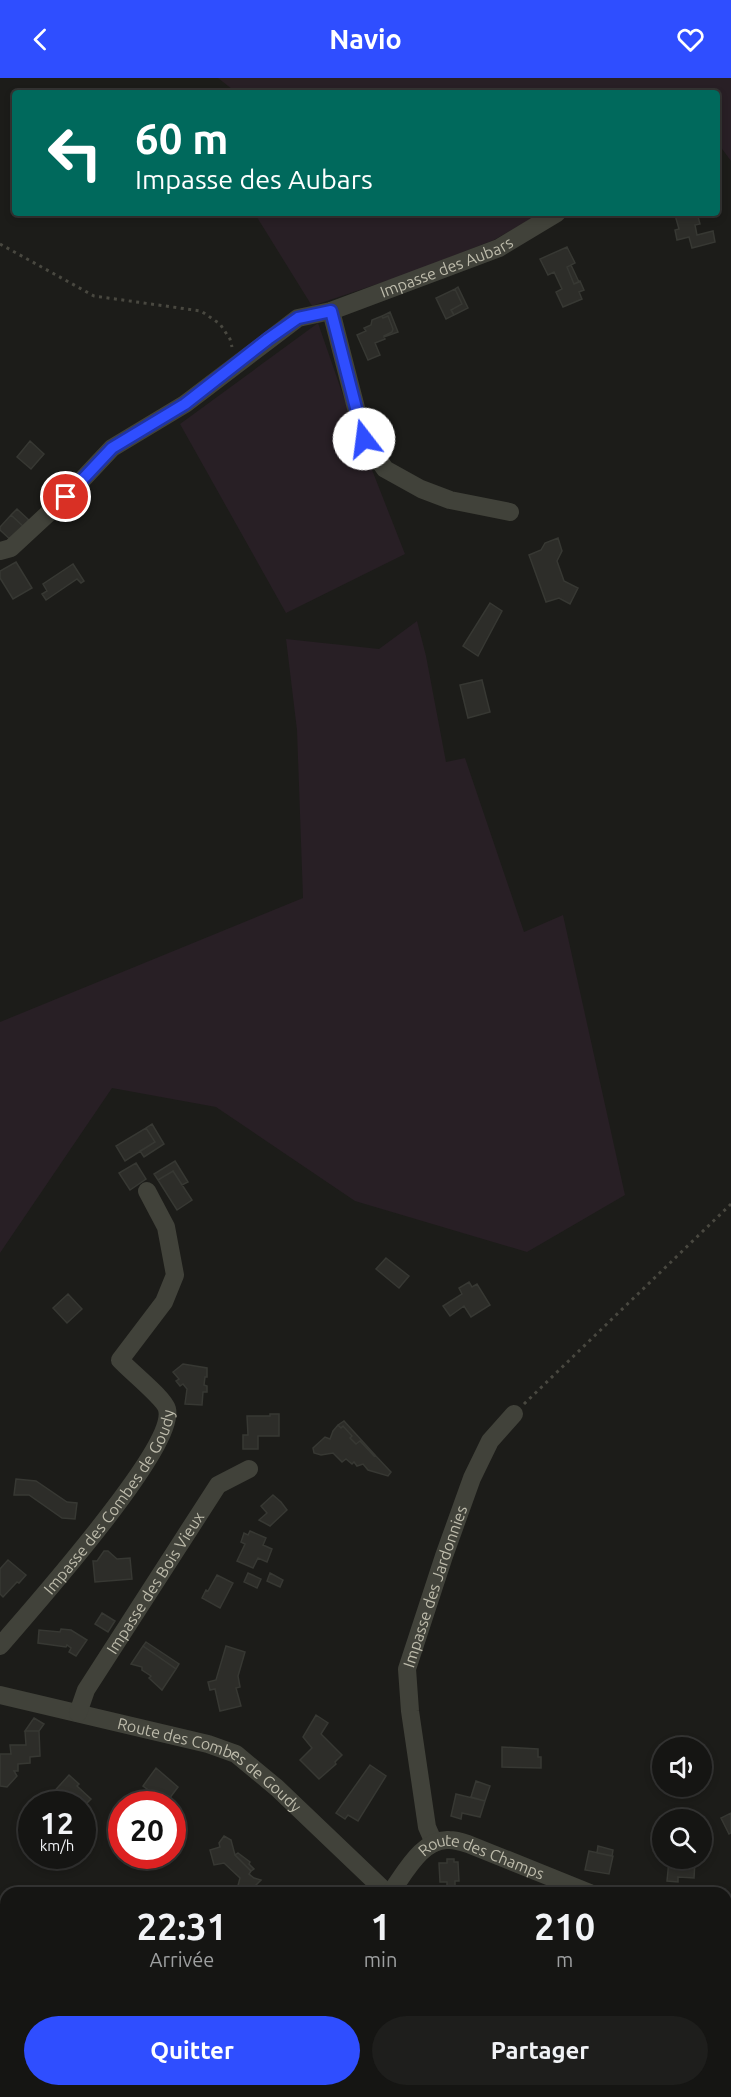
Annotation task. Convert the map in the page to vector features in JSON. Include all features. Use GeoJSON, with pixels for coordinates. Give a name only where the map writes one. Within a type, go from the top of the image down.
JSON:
{"type":"FeatureCollection","features":[{"type":"Feature","properties":{"kind":"street","name":"Impasse des Aubars"},"geometry":{"type":"LineString","coordinates":[[0,551],[11,548],[66,497],[112,448],[185,404],[298,318],[331,311],[499,248],[552,216]]}},
{"type":"Feature","properties":{"kind":"street"},"geometry":{"type":"LineString","coordinates":[[331,311],[364,439],[385,469],[421,489],[450,500],[510,512]]}},
{"type":"Feature","properties":{"kind":"street","name":"Impasse des Combes de Goudy"},"geometry":{"type":"LineString","coordinates":[[0,1646],[71,1564],[124,1496],[164,1430],[168,1411],[164,1401],[120,1360],[164,1302],[175,1275],[166,1227],[147,1191]]}},
{"type":"Feature","properties":{"kind":"street","name":"Impasse des Jardonnies"},"geometry":{"type":"LineString","coordinates":[[434,1843],[427,1827],[410,1711],[407,1669],[472,1478],[490,1441],[514,1414]]}},
{"type":"Feature","properties":{"kind":"street","name":"Impasse des Bois Vieux"},"geometry":{"type":"LineString","coordinates":[[78,1713],[86,1690],[218,1485],[249,1469]]}},
{"type":"Feature","properties":{"kind":"street","name":"Route des Combes de Goudy"},"geometry":{"type":"LineString","coordinates":[[0,1695],[208,1744],[236,1754],[277,1788],[382,1887]]}},
{"type":"Feature","properties":{"kind":"street","name":"Route des Champs"},"geometry":{"type":"LineString","coordinates":[[393,1887],[423,1850],[447,1839],[468,1844],[575,1887]]}},
{"type":"Feature","properties":{"kind":"path"},"geometry":{"type":"LineString","coordinates":[[0,244],[94,296],[201,311],[220,324],[230,339],[237,364]]}},
{"type":"Feature","properties":{"kind":"path"},"geometry":{"type":"LineString","coordinates":[[514,1414],[731,1204]]}},
{"type":"Feature","properties":{"kind":"shaded area"},"geometry":{"type":"Polygon","coordinates":[[[218,78],[731,78],[731,161],[720,146],[720,90],[233,90],[218,78]]]}},
{"type":"Feature","properties":{"kind":"shaded area"},"geometry":{"type":"Polygon","coordinates":[[[256,216],[536,216],[494,240],[407,274],[312,306],[256,216]]]}},
{"type":"Feature","properties":{"kind":"shaded area"},"geometry":{"type":"Polygon","coordinates":[[[318,323],[345,401],[405,554],[286,613],[180,424],[318,323]]]}},
{"type":"Feature","properties":{"kind":"shaded area"},"geometry":{"type":"Polygon","coordinates":[[[417,621],[446,762],[465,758],[524,932],[563,915],[625,1195],[527,1252],[355,1201],[216,1107],[112,1088],[0,1253],[0,1022],[303,898],[297,730],[286,639],[379,649],[417,621]]]}},
{"type":"Feature","properties":{"kind":"building"},"geometry":{"type":"Polygon","coordinates":[[[675,216],[698,216],[700,224],[695,225],[697,235],[713,231],[715,242],[692,248],[689,237],[677,240],[675,230],[679,229],[675,216]]]}},
{"type":"Feature","properties":{"kind":"building"},"geometry":{"type":"Polygon","coordinates":[[[567,247],[575,263],[567,267],[574,284],[580,281],[584,290],[579,292],[582,299],[563,307],[556,292],[562,289],[554,272],[548,275],[540,259],[567,247]]]}},
{"type":"Feature","properties":{"kind":"building"},"geometry":{"type":"Polygon","coordinates":[[[571,265],[579,282],[574,284],[567,267],[571,265]]]}},
{"type":"Feature","properties":{"kind":"building"},"geometry":{"type":"Polygon","coordinates":[[[458,287],[468,308],[454,315],[451,310],[462,304],[455,289],[458,287]]]}},
{"type":"Feature","properties":{"kind":"building"},"geometry":{"type":"Polygon","coordinates":[[[455,289],[462,304],[451,310],[454,315],[446,319],[436,298],[455,289]]]}},
{"type":"Feature","properties":{"kind":"building"},"geometry":{"type":"Polygon","coordinates":[[[390,312],[398,332],[384,337],[393,329],[388,316],[383,318],[382,316],[390,312]]]}},
{"type":"Feature","properties":{"kind":"building"},"geometry":{"type":"Polygon","coordinates":[[[382,316],[383,318],[388,316],[393,329],[384,336],[385,339],[375,343],[380,355],[368,360],[357,335],[366,331],[364,328],[371,325],[372,320],[382,316]]]}},
{"type":"Feature","properties":{"kind":"building"},"geometry":{"type":"Polygon","coordinates":[[[30,441],[44,454],[31,469],[17,457],[30,441]]]}},
{"type":"Feature","properties":{"kind":"building"},"geometry":{"type":"Polygon","coordinates":[[[17,509],[31,522],[25,528],[11,515],[17,509]]]}},
{"type":"Feature","properties":{"kind":"building"},"geometry":{"type":"Polygon","coordinates":[[[11,515],[25,528],[12,541],[0,530],[11,515]]]}},
{"type":"Feature","properties":{"kind":"building"},"geometry":{"type":"Polygon","coordinates":[[[558,538],[562,551],[557,561],[564,581],[578,588],[570,604],[559,598],[546,602],[529,555],[541,550],[545,543],[558,538]]]}},
{"type":"Feature","properties":{"kind":"building"},"geometry":{"type":"Polygon","coordinates":[[[16,562],[32,588],[13,599],[0,578],[0,571],[16,562]]]}},
{"type":"Feature","properties":{"kind":"building"},"geometry":{"type":"Polygon","coordinates":[[[73,564],[84,581],[81,583],[77,579],[46,600],[42,594],[47,591],[43,584],[73,564]]]}},
{"type":"Feature","properties":{"kind":"building"},"geometry":{"type":"Polygon","coordinates":[[[490,603],[502,611],[478,656],[463,646],[490,603]]]}},
{"type":"Feature","properties":{"kind":"building"},"geometry":{"type":"Polygon","coordinates":[[[482,680],[490,712],[468,718],[460,685],[482,680]]]}},
{"type":"Feature","properties":{"kind":"building"},"geometry":{"type":"Polygon","coordinates":[[[152,1124],[164,1144],[144,1157],[140,1151],[155,1142],[146,1128],[152,1124]]]}},
{"type":"Feature","properties":{"kind":"building"},"geometry":{"type":"Polygon","coordinates":[[[146,1128],[155,1142],[125,1161],[116,1146],[146,1128]]]}},
{"type":"Feature","properties":{"kind":"building"},"geometry":{"type":"Polygon","coordinates":[[[175,1161],[188,1182],[182,1185],[173,1171],[158,1180],[154,1174],[175,1161]]]}},
{"type":"Feature","properties":{"kind":"building"},"geometry":{"type":"Polygon","coordinates":[[[136,1163],[146,1179],[130,1190],[119,1173],[136,1163]]]}},
{"type":"Feature","properties":{"kind":"building"},"geometry":{"type":"Polygon","coordinates":[[[173,1171],[192,1200],[177,1210],[158,1180],[173,1171]]]}},
{"type":"Feature","properties":{"kind":"building"},"geometry":{"type":"Polygon","coordinates":[[[386,1258],[409,1276],[399,1288],[376,1269],[386,1258]]]}},
{"type":"Feature","properties":{"kind":"building"},"geometry":{"type":"Polygon","coordinates":[[[469,1282],[472,1287],[477,1284],[490,1305],[471,1317],[464,1306],[450,1316],[443,1306],[462,1294],[459,1288],[469,1282]]]}},
{"type":"Feature","properties":{"kind":"building"},"geometry":{"type":"Polygon","coordinates":[[[68,1294],[82,1309],[67,1323],[53,1308],[68,1294]]]}},
{"type":"Feature","properties":{"kind":"building"},"geometry":{"type":"Polygon","coordinates":[[[183,1364],[207,1368],[204,1385],[207,1386],[207,1392],[203,1392],[202,1405],[185,1404],[187,1389],[183,1384],[180,1386],[176,1381],[179,1379],[173,1372],[183,1364]]]}},
{"type":"Feature","properties":{"kind":"building"},"geometry":{"type":"Polygon","coordinates":[[[270,1414],[279,1414],[279,1436],[258,1436],[258,1449],[243,1449],[243,1435],[248,1435],[247,1416],[270,1416],[270,1414]]]}},
{"type":"Feature","properties":{"kind":"building"},"geometry":{"type":"Polygon","coordinates":[[[344,1421],[374,1456],[360,1441],[356,1444],[343,1426],[341,1428],[338,1425],[344,1421]]]}},
{"type":"Feature","properties":{"kind":"building"},"geometry":{"type":"Polygon","coordinates":[[[338,1425],[341,1428],[343,1426],[356,1444],[360,1441],[375,1455],[391,1472],[388,1476],[368,1470],[363,1464],[357,1466],[346,1459],[342,1462],[333,1453],[321,1455],[314,1453],[313,1448],[325,1437],[330,1439],[338,1425]]]}},
{"type":"Feature","properties":{"kind":"building"},"geometry":{"type":"Polygon","coordinates":[[[16,1479],[36,1481],[67,1502],[77,1503],[75,1519],[62,1518],[29,1495],[14,1495],[16,1479]]]}},
{"type":"Feature","properties":{"kind":"building"},"geometry":{"type":"Polygon","coordinates":[[[273,1495],[287,1510],[270,1526],[259,1520],[267,1513],[261,1506],[273,1495]]]}},
{"type":"Feature","properties":{"kind":"building"},"geometry":{"type":"Polygon","coordinates":[[[250,1531],[266,1538],[263,1545],[272,1549],[267,1562],[258,1558],[253,1568],[237,1561],[245,1544],[241,1542],[244,1533],[248,1535],[250,1531]]]}},
{"type":"Feature","properties":{"kind":"building"},"geometry":{"type":"Polygon","coordinates":[[[104,1551],[108,1551],[117,1559],[130,1558],[132,1579],[95,1582],[93,1561],[97,1561],[104,1551]]]}},
{"type":"Feature","properties":{"kind":"building"},"geometry":{"type":"Polygon","coordinates":[[[8,1560],[26,1575],[3,1597],[0,1594],[0,1569],[8,1560]]]}},
{"type":"Feature","properties":{"kind":"building"},"geometry":{"type":"Polygon","coordinates":[[[248,1573],[261,1579],[257,1588],[244,1582],[248,1573]]]}},
{"type":"Feature","properties":{"kind":"building"},"geometry":{"type":"Polygon","coordinates":[[[270,1573],[283,1580],[280,1587],[267,1581],[270,1573]]]}},
{"type":"Feature","properties":{"kind":"building"},"geometry":{"type":"Polygon","coordinates":[[[217,1575],[233,1583],[220,1608],[202,1598],[217,1575]]]}},
{"type":"Feature","properties":{"kind":"building"},"geometry":{"type":"Polygon","coordinates":[[[102,1613],[115,1621],[108,1632],[95,1624],[102,1613]]]}},
{"type":"Feature","properties":{"kind":"building"},"geometry":{"type":"Polygon","coordinates":[[[61,1629],[71,1630],[87,1640],[76,1656],[69,1652],[71,1648],[67,1645],[66,1647],[38,1643],[39,1630],[60,1632],[61,1629]]]}},
{"type":"Feature","properties":{"kind":"building"},"geometry":{"type":"Polygon","coordinates":[[[146,1642],[179,1664],[176,1669],[143,1646],[146,1642]]]}},
{"type":"Feature","properties":{"kind":"building"},"geometry":{"type":"Polygon","coordinates":[[[143,1646],[176,1669],[162,1690],[149,1678],[151,1676],[142,1670],[142,1667],[131,1664],[143,1646]]]}},
{"type":"Feature","properties":{"kind":"building"},"geometry":{"type":"Polygon","coordinates":[[[226,1646],[245,1652],[238,1676],[240,1687],[236,1688],[241,1706],[220,1711],[215,1689],[210,1690],[208,1682],[216,1680],[226,1646]]]}},
{"type":"Feature","properties":{"kind":"building"},"geometry":{"type":"Polygon","coordinates":[[[316,1715],[328,1723],[321,1734],[342,1755],[335,1762],[336,1764],[319,1779],[300,1760],[312,1748],[303,1737],[316,1715]]]}},
{"type":"Feature","properties":{"kind":"building"},"geometry":{"type":"Polygon","coordinates":[[[34,1718],[44,1724],[39,1731],[25,1731],[34,1718]]]}},
{"type":"Feature","properties":{"kind":"building"},"geometry":{"type":"Polygon","coordinates":[[[25,1731],[39,1731],[40,1756],[30,1757],[30,1763],[18,1764],[18,1771],[14,1771],[17,1776],[7,1787],[0,1786],[0,1754],[11,1754],[10,1745],[26,1745],[25,1731]]]}},
{"type":"Feature","properties":{"kind":"building"},"geometry":{"type":"Polygon","coordinates":[[[502,1747],[538,1749],[541,1768],[502,1767],[502,1747]]]}},
{"type":"Feature","properties":{"kind":"building"},"geometry":{"type":"Polygon","coordinates":[[[370,1765],[386,1776],[358,1821],[348,1815],[345,1819],[336,1813],[370,1765]]]}},
{"type":"Feature","properties":{"kind":"building"},"geometry":{"type":"Polygon","coordinates":[[[156,1768],[178,1787],[175,1791],[150,1791],[143,1786],[156,1768]]]}},
{"type":"Feature","properties":{"kind":"building"},"geometry":{"type":"Polygon","coordinates":[[[69,1775],[79,1784],[77,1786],[82,1791],[55,1791],[69,1775]]]}},
{"type":"Feature","properties":{"kind":"building"},"geometry":{"type":"Polygon","coordinates":[[[476,1781],[490,1786],[485,1801],[471,1797],[476,1781]]]}},
{"type":"Feature","properties":{"kind":"building"},"geometry":{"type":"Polygon","coordinates":[[[456,1794],[485,1801],[480,1817],[462,1813],[461,1819],[451,1816],[456,1794]]]}},
{"type":"Feature","properties":{"kind":"building"},"geometry":{"type":"Polygon","coordinates":[[[731,1813],[731,1833],[729,1834],[721,1818],[731,1813]]]}},
{"type":"Feature","properties":{"kind":"building"},"geometry":{"type":"Polygon","coordinates":[[[224,1836],[231,1840],[235,1855],[251,1871],[249,1874],[261,1880],[254,1887],[238,1887],[240,1878],[224,1863],[214,1865],[210,1850],[220,1847],[219,1843],[224,1836]]]}},
{"type":"Feature","properties":{"kind":"building"},"geometry":{"type":"Polygon","coordinates":[[[598,1846],[613,1850],[612,1856],[597,1853],[598,1846]]]}},
{"type":"Feature","properties":{"kind":"building"},"geometry":{"type":"Polygon","coordinates":[[[589,1851],[613,1856],[609,1874],[585,1870],[589,1851]]]}},
{"type":"Feature","properties":{"kind":"building"},"geometry":{"type":"Polygon","coordinates":[[[238,1853],[250,1862],[249,1864],[254,1869],[251,1871],[235,1855],[238,1853]]]}},
{"type":"Feature","properties":{"kind":"building"},"geometry":{"type":"Polygon","coordinates":[[[447,1859],[454,1859],[454,1862],[458,1862],[459,1881],[455,1881],[455,1887],[447,1887],[447,1882],[440,1882],[439,1863],[447,1863],[447,1859]]]}},
{"type":"Feature","properties":{"kind":"building"},"geometry":{"type":"Polygon","coordinates":[[[668,1869],[695,1869],[694,1878],[678,1877],[678,1882],[667,1881],[668,1869]]]}},
{"type":"Feature","properties":{"kind":"route"},"geometry":{"type":"LineString","coordinates":[[66,497],[112,448],[185,404],[298,318],[331,311],[364,439]]}}]}
